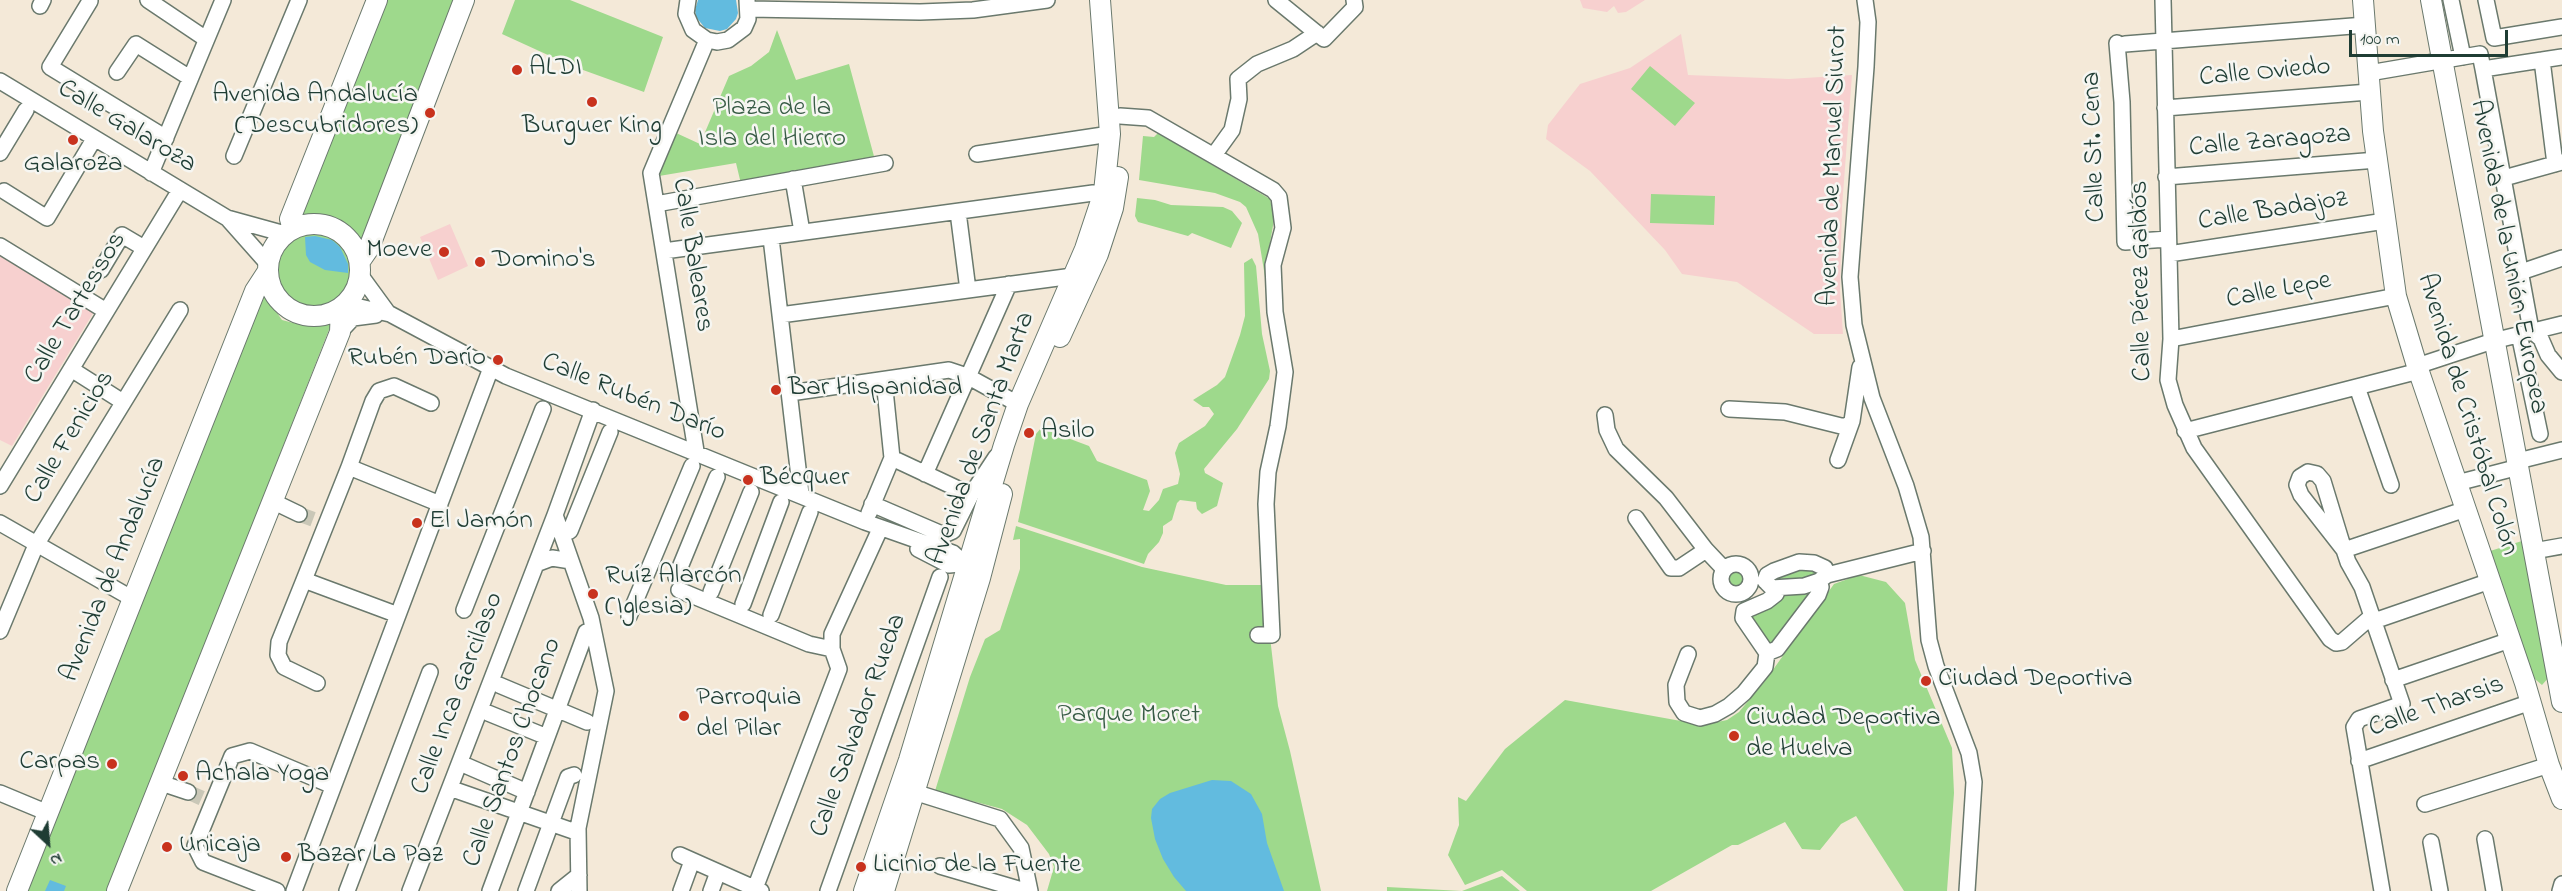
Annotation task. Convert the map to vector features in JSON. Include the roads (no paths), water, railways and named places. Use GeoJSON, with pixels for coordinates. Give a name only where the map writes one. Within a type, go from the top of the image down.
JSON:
{"type":"FeatureCollection","features":[{"type":"Feature","properties":{"kind":"main road"},"geometry":{"type":"LineString","coordinates":[[289,231],[290,219],[376,0]]}},
{"type":"Feature","properties":{"kind":"main road"},"geometry":{"type":"LineString","coordinates":[[360,268],[351,242],[335,228],[321,224],[307,224],[289,231],[274,247],[268,268],[270,285],[277,298],[287,308],[300,314],[328,315],[344,306],[356,291],[360,268],[464,0]]}},
{"type":"Feature","properties":{"kind":"main road","name":"Avenida de Santa Marta"},"geometry":{"type":"LineString","coordinates":[[1100,0],[1110,134],[1110,192]]}},
{"type":"Feature","properties":{"kind":"main road","name":"Avenida de Santa Marta"},"geometry":{"type":"LineString","coordinates":[[884,891],[914,792],[966,564],[1004,445],[1080,279],[1085,249],[1110,192],[1120,153],[1120,116],[1111,0]]}},
{"type":"Feature","properties":{"kind":"main road","name":"Avenida de Cristóbal Colón"},"geometry":{"type":"LineString","coordinates":[[2363,0],[2377,160],[2396,296],[2562,799]]}},
{"type":"Feature","properties":{"kind":"main road","name":"Avenida de la Unión Europea"},"geometry":{"type":"LineString","coordinates":[[2432,0],[2493,341],[2562,702]]}},
{"type":"Feature","properties":{"kind":"main road","name":"Avenida de Andalucía"},"geometry":{"type":"LineString","coordinates":[[17,891],[255,291],[268,268]]}},
{"type":"Feature","properties":{"kind":"main road"},"geometry":{"type":"LineString","coordinates":[[117,891],[340,332],[344,306]]}},
{"type":"Feature","properties":{"kind":"main road","name":"Avenida de Santa Marta"},"geometry":{"type":"LineString","coordinates":[[864,891],[909,760],[966,564],[1022,406]]}},
{"type":"Feature","properties":{"kind":"main road"},"geometry":{"type":"LineString","coordinates":[[2525,683],[2534,689],[2546,692],[2552,688],[2557,678]]}},
{"type":"Feature","properties":{"kind":"main road"},"geometry":{"type":"LineString","coordinates":[[2533,709],[2547,699],[2553,700],[2562,711]]}},
{"type":"Feature","properties":{"kind":"street"},"geometry":{"type":"LineString","coordinates":[[148,0],[206,39]]}},
{"type":"Feature","properties":{"kind":"street"},"geometry":{"type":"LineString","coordinates":[[151,173],[223,0]]}},
{"type":"Feature","properties":{"kind":"street"},"geometry":{"type":"LineString","coordinates":[[234,156],[299,0]]}},
{"type":"Feature","properties":{"kind":"street"},"geometry":{"type":"LineString","coordinates":[[688,0],[686,14],[688,22],[699,36],[707,40],[728,40],[737,36],[748,19],[748,4],[925,6],[973,10],[1047,0]]}},
{"type":"Feature","properties":{"kind":"street"},"geometry":{"type":"LineString","coordinates":[[1276,0],[1320,36]]}},
{"type":"Feature","properties":{"kind":"street"},"geometry":{"type":"LineString","coordinates":[[1214,156],[1232,130],[1239,99],[1238,79],[1257,64],[1293,50],[1320,36],[1355,7],[1354,0]]}},
{"type":"Feature","properties":{"kind":"street","name":"Avenida de Manuel Siurot"},"geometry":{"type":"LineString","coordinates":[[1865,0],[1868,22],[1866,68],[1854,201],[1851,278],[1854,325],[1872,398],[1906,486],[1921,537],[1929,640],[1936,666],[1969,753],[1974,782],[1967,891]]}},
{"type":"Feature","properties":{"kind":"street","name":"Calle Pérez Galdós"},"geometry":{"type":"LineString","coordinates":[[2163,0],[2170,339],[2168,380],[2185,431],[2194,448],[2330,639],[2336,643],[2342,642],[2373,618]]}},
{"type":"Feature","properties":{"kind":"street"},"geometry":{"type":"LineString","coordinates":[[2452,0],[2463,57]]}},
{"type":"Feature","properties":{"kind":"street"},"geometry":{"type":"LineString","coordinates":[[2486,0],[2494,38],[2481,62],[2521,272],[2525,332],[2540,434]]}},
{"type":"Feature","properties":{"kind":"street"},"geometry":{"type":"LineString","coordinates":[[90,1],[50,67],[166,138]]}},
{"type":"Feature","properties":{"kind":"street"},"geometry":{"type":"LineString","coordinates":[[2164,41],[2365,25]]}},
{"type":"Feature","properties":{"kind":"street"},"geometry":{"type":"LineString","coordinates":[[2494,38],[2562,27]]}},
{"type":"Feature","properties":{"kind":"street","name":"Calle Baleares"},"geometry":{"type":"LineString","coordinates":[[694,458],[651,173],[707,40]]}},
{"type":"Feature","properties":{"kind":"street","name":"Calle St. Cena"},"geometry":{"type":"LineString","coordinates":[[2164,41],[2121,44],[2122,102],[2125,242],[2168,246]]}},
{"type":"Feature","properties":{"kind":"street"},"geometry":{"type":"LineString","coordinates":[[117,72],[136,44],[190,78]]}},
{"type":"Feature","properties":{"kind":"street","name":"Calle Oviedo"},"geometry":{"type":"LineString","coordinates":[[2165,108],[2369,82],[2463,57],[2503,67],[2562,57]]}},
{"type":"Feature","properties":{"kind":"street"},"geometry":{"type":"LineString","coordinates":[[2504,178],[2559,163],[2542,60]]}},
{"type":"Feature","properties":{"kind":"street","name":"Calle Galaroza"},"geometry":{"type":"LineString","coordinates":[[1,84],[227,218],[289,231]]}},
{"type":"Feature","properties":{"kind":"street"},"geometry":{"type":"LineString","coordinates":[[0,153],[26,110]]}},
{"type":"Feature","properties":{"kind":"street"},"geometry":{"type":"LineString","coordinates":[[1120,116],[1148,118],[1273,189],[1279,197],[1283,228],[1273,265],[1275,312],[1285,372],[1278,426],[1268,472],[1266,504],[1272,635],[1258,635]]}},
{"type":"Feature","properties":{"kind":"street"},"geometry":{"type":"LineString","coordinates":[[977,154],[1110,134]]}},
{"type":"Feature","properties":{"kind":"street"},"geometry":{"type":"LineString","coordinates":[[4,191],[47,218],[94,139]]}},
{"type":"Feature","properties":{"kind":"street","name":"Calle Zaragoza"},"geometry":{"type":"LineString","coordinates":[[2166,177],[2377,160]]}},
{"type":"Feature","properties":{"kind":"street"},"geometry":{"type":"LineString","coordinates":[[656,204],[885,163]]}},
{"type":"Feature","properties":{"kind":"street"},"geometry":{"type":"LineString","coordinates":[[793,179],[802,232]]}},
{"type":"Feature","properties":{"kind":"street","name":"Calle Tartessos"},"geometry":{"type":"LineString","coordinates":[[0,486],[180,190]]}},
{"type":"Feature","properties":{"kind":"street"},"geometry":{"type":"LineString","coordinates":[[664,251],[1110,192]]}},
{"type":"Feature","properties":{"kind":"street"},"geometry":{"type":"LineString","coordinates":[[958,212],[968,290]]}},
{"type":"Feature","properties":{"kind":"street","name":"Calle Galaroza"},"geometry":{"type":"LineString","coordinates":[[227,218],[268,268]]}},
{"type":"Feature","properties":{"kind":"street","name":"Calle Badajoz"},"geometry":{"type":"LineString","coordinates":[[2168,246],[2385,221]]}},
{"type":"Feature","properties":{"kind":"street"},"geometry":{"type":"LineString","coordinates":[[101,270],[122,235],[144,248]]}},
{"type":"Feature","properties":{"kind":"street"},"geometry":{"type":"LineString","coordinates":[[771,238],[801,494]]}},
{"type":"Feature","properties":{"kind":"street"},"geometry":{"type":"LineString","coordinates":[[0,246],[106,311]]}},
{"type":"Feature","properties":{"kind":"street"},"geometry":{"type":"LineString","coordinates":[[2521,272],[2562,258]]}},
{"type":"Feature","properties":{"kind":"street","name":"Calle Rubén Darío"},"geometry":{"type":"LineString","coordinates":[[360,268],[388,313]]}},
{"type":"Feature","properties":{"kind":"street"},"geometry":{"type":"LineString","coordinates":[[780,315],[1009,284],[1080,279]]}},
{"type":"Feature","properties":{"kind":"street"},"geometry":{"type":"LineString","coordinates":[[925,474],[966,376],[1009,284]]}},
{"type":"Feature","properties":{"kind":"street","name":"Calle Lepe"},"geometry":{"type":"LineString","coordinates":[[2170,339],[2396,296]]}},
{"type":"Feature","properties":{"kind":"street","name":"Calle Rubén Darío"},"geometry":{"type":"LineString","coordinates":[[344,306],[388,313],[491,368],[592,410],[694,458],[801,494],[966,564]]}},
{"type":"Feature","properties":{"kind":"street","name":"Calle Fenicios"},"geometry":{"type":"LineString","coordinates":[[1,623],[36,545],[180,309]]}},
{"type":"Feature","properties":{"kind":"street"},"geometry":{"type":"LineString","coordinates":[[340,332],[349,320],[357,316],[388,313]]}},
{"type":"Feature","properties":{"kind":"street"},"geometry":{"type":"LineString","coordinates":[[2185,431],[2357,387],[2493,341],[2562,324]]}},
{"type":"Feature","properties":{"kind":"street"},"geometry":{"type":"LineString","coordinates":[[2525,332],[2541,339],[2548,355],[2562,372]]}},
{"type":"Feature","properties":{"kind":"street"},"geometry":{"type":"LineString","coordinates":[[1838,460],[1852,421],[1861,358]]}},
{"type":"Feature","properties":{"kind":"street"},"geometry":{"type":"LineString","coordinates":[[294,891],[491,368]]}},
{"type":"Feature","properties":{"kind":"street"},"geometry":{"type":"LineString","coordinates":[[71,369],[123,402]]}},
{"type":"Feature","properties":{"kind":"street"},"geometry":{"type":"LineString","coordinates":[[790,393],[949,370],[966,376],[1022,406]]}},
{"type":"Feature","properties":{"kind":"street"},"geometry":{"type":"LineString","coordinates":[[865,522],[892,458],[884,380]]}},
{"type":"Feature","properties":{"kind":"street"},"geometry":{"type":"LineString","coordinates":[[317,683],[284,667],[278,655],[279,642],[304,580],[320,523],[348,467],[373,401],[380,391],[394,386],[431,403]]}},
{"type":"Feature","properties":{"kind":"street"},"geometry":{"type":"LineString","coordinates":[[2357,387],[2391,485]]}},
{"type":"Feature","properties":{"kind":"street"},"geometry":{"type":"LineString","coordinates":[[464,610],[543,409]]}},
{"type":"Feature","properties":{"kind":"street"},"geometry":{"type":"LineString","coordinates":[[1729,409],[1785,412],[1841,426],[1847,426],[1852,421]]}},
{"type":"Feature","properties":{"kind":"street","name":"Calle Inca Garcilaso"},"geometry":{"type":"LineString","coordinates":[[410,891],[555,515],[592,410]]}},
{"type":"Feature","properties":{"kind":"street"},"geometry":{"type":"LineString","coordinates":[[1605,415],[1607,430],[1616,449],[1666,498],[1724,570]]}},
{"type":"Feature","properties":{"kind":"street"},"geometry":{"type":"LineString","coordinates":[[570,531],[610,432]]}},
{"type":"Feature","properties":{"kind":"street"},"geometry":{"type":"LineString","coordinates":[[872,504],[944,535],[953,531],[971,495],[1004,445]]}},
{"type":"Feature","properties":{"kind":"street"},"geometry":{"type":"LineString","coordinates":[[2457,483],[2562,450]]}},
{"type":"Feature","properties":{"kind":"street"},"geometry":{"type":"LineString","coordinates":[[629,616],[694,458]]}},
{"type":"Feature","properties":{"kind":"street"},"geometry":{"type":"LineString","coordinates":[[892,458],[971,495]]}},
{"type":"Feature","properties":{"kind":"street"},"geometry":{"type":"LineString","coordinates":[[348,467],[440,504]]}},
{"type":"Feature","properties":{"kind":"street"},"geometry":{"type":"LineString","coordinates":[[2344,550],[2301,495],[2297,485],[2300,477],[2308,472],[2317,474],[2323,481],[2348,562],[2362,587],[2402,704],[2359,720],[2354,727],[2382,891]]}},
{"type":"Feature","properties":{"kind":"street"},"geometry":{"type":"LineString","coordinates":[[717,477],[678,584],[809,644],[832,649]]}},
{"type":"Feature","properties":{"kind":"street"},"geometry":{"type":"LineString","coordinates":[[711,592],[751,492]]}},
{"type":"Feature","properties":{"kind":"street"},"geometry":{"type":"LineString","coordinates":[[272,501],[300,514]]}},
{"type":"Feature","properties":{"kind":"street"},"geometry":{"type":"LineString","coordinates":[[743,604],[781,502]]}},
{"type":"Feature","properties":{"kind":"street"},"geometry":{"type":"LineString","coordinates":[[2344,550],[2466,509]]}},
{"type":"Feature","properties":{"kind":"street"},"geometry":{"type":"LineString","coordinates":[[771,615],[810,513]]}},
{"type":"Feature","properties":{"kind":"street"},"geometry":{"type":"LineString","coordinates":[[555,515],[596,636],[606,691],[578,828],[579,891]]}},
{"type":"Feature","properties":{"kind":"street"},"geometry":{"type":"LineString","coordinates":[[1636,518],[1671,568],[1679,568],[1706,550]]}},
{"type":"Feature","properties":{"kind":"street","name":"Calle Rubén Darío"},"geometry":{"type":"LineString","coordinates":[[865,522],[966,564]]}},
{"type":"Feature","properties":{"kind":"street"},"geometry":{"type":"LineString","coordinates":[[0,523],[133,599]]}},
{"type":"Feature","properties":{"kind":"street"},"geometry":{"type":"LineString","coordinates":[[681,891],[686,858],[756,890],[838,669],[832,649],[832,634],[880,529]]}},
{"type":"Feature","properties":{"kind":"street"},"geometry":{"type":"LineString","coordinates":[[2534,551],[2562,546]]}},
{"type":"Feature","properties":{"kind":"street"},"geometry":{"type":"LineString","coordinates":[[1688,654],[1676,685],[1677,702],[1684,713],[1700,718],[1722,710],[1744,693],[1765,667],[1767,653],[1743,618],[1744,611],[1767,601],[1776,594],[1765,584],[1750,571],[1742,565],[1732,564],[1724,570],[1720,579],[1728,592],[1743,593],[1765,584],[1804,586],[1823,578],[1923,552]]}},
{"type":"Feature","properties":{"kind":"street"},"geometry":{"type":"LineString","coordinates":[[536,564],[552,558],[571,561]]}},
{"type":"Feature","properties":{"kind":"street"},"geometry":{"type":"LineString","coordinates":[[1765,584],[1767,575],[1799,562],[1814,563],[1825,568],[1818,595],[1777,649],[1767,653]]}},
{"type":"Feature","properties":{"kind":"street","name":"Calle Salvador Rueda"},"geometry":{"type":"LineString","coordinates":[[828,891],[940,578]]}},
{"type":"Feature","properties":{"kind":"street"},"geometry":{"type":"LineString","coordinates":[[304,580],[398,615]]}},
{"type":"Feature","properties":{"kind":"street"},"geometry":{"type":"LineString","coordinates":[[2373,618],[2490,581]]}},
{"type":"Feature","properties":{"kind":"street","name":"Calle Santos Chocano"},"geometry":{"type":"LineString","coordinates":[[490,891],[586,632]]}},
{"type":"Feature","properties":{"kind":"street"},"geometry":{"type":"LineString","coordinates":[[2393,680],[2510,640]]}},
{"type":"Feature","properties":{"kind":"street"},"geometry":{"type":"LineString","coordinates":[[347,891],[430,672]]}},
{"type":"Feature","properties":{"kind":"street"},"geometry":{"type":"LineString","coordinates":[[499,685],[587,722]]}},
{"type":"Feature","properties":{"kind":"street","name":"Calle Tharsis"},"geometry":{"type":"LineString","coordinates":[[2359,761],[2533,709]]}},
{"type":"Feature","properties":{"kind":"street"},"geometry":{"type":"LineString","coordinates":[[488,713],[547,737]]}},
{"type":"Feature","properties":{"kind":"street"},"geometry":{"type":"LineString","coordinates":[[277,891],[203,862],[195,846],[209,802],[232,756],[250,751],[333,786]]}},
{"type":"Feature","properties":{"kind":"street"},"geometry":{"type":"LineString","coordinates":[[2425,804],[2549,765]]}},
{"type":"Feature","properties":{"kind":"street"},"geometry":{"type":"LineString","coordinates":[[467,766],[527,792]]}},
{"type":"Feature","properties":{"kind":"street"},"geometry":{"type":"LineString","coordinates":[[526,891],[568,777],[574,776]]}},
{"type":"Feature","properties":{"kind":"street"},"geometry":{"type":"LineString","coordinates":[[161,783],[188,792]]}},
{"type":"Feature","properties":{"kind":"street"},"geometry":{"type":"LineString","coordinates":[[458,790],[573,831]]}},
{"type":"Feature","properties":{"kind":"street"},"geometry":{"type":"LineString","coordinates":[[914,792],[1000,819],[1021,848],[1030,891]]}},
{"type":"Feature","properties":{"kind":"street"},"geometry":{"type":"LineString","coordinates":[[0,793],[48,813]]}},
{"type":"Feature","properties":{"kind":"street"},"geometry":{"type":"LineString","coordinates":[[2485,839],[2494,891]]}},
{"type":"Feature","properties":{"kind":"street"},"geometry":{"type":"LineString","coordinates":[[2431,842],[2440,891]]}},
{"type":"Feature","properties":{"kind":"street"},"geometry":{"type":"LineString","coordinates":[[940,866],[1024,891]]}},
{"type":"Feature","properties":{"kind":"street"},"geometry":{"type":"LineString","coordinates":[[711,891],[718,872]]}},
{"type":"Feature","properties":{"kind":"street"},"geometry":{"type":"LineString","coordinates":[[559,891],[579,875]]}},
{"type":"Feature","properties":{"kind":"street"},"geometry":{"type":"LineString","coordinates":[[2560,891],[2562,884]]}},
{"type":"Feature","properties":{"kind":"water"},"geometry":{"type":"Polygon","coordinates":[[[698,0],[736,0],[738,13],[736,19],[727,29],[720,31],[705,28],[696,17],[695,10],[698,0]]]}},
{"type":"Feature","properties":{"kind":"water"},"geometry":{"type":"Polygon","coordinates":[[[315,236],[332,240],[340,247],[348,264],[348,273],[325,270],[310,262],[306,255],[305,237],[315,236]]]}},
{"type":"Feature","properties":{"kind":"water"},"geometry":{"type":"Polygon","coordinates":[[[1212,780],[1231,781],[1251,794],[1262,814],[1267,843],[1284,891],[1186,891],[1174,877],[1155,839],[1151,818],[1152,809],[1160,799],[1170,793],[1212,780]]]}},
{"type":"Feature","properties":{"kind":"water"},"geometry":{"type":"Polygon","coordinates":[[[50,880],[66,886],[64,891],[45,891],[50,880]]]}},
{"type":"Feature","properties":{"kind":"tunnel"},"geometry":{"type":"LineString","coordinates":[[299,514],[315,520]]}},
{"type":"Feature","properties":{"kind":"tunnel"},"geometry":{"type":"LineString","coordinates":[[188,792],[206,800]]}},
{"type":"Feature","properties":{"kind":"place","name":"ALDI"},"geometry":{"type":"Point","coordinates":[517,70]}},
{"type":"Feature","properties":{"kind":"place","name":"Burguer King"},"geometry":{"type":"Point","coordinates":[592,102]}},
{"type":"Feature","properties":{"kind":"place","name":"Avenida Andalucía (Descubridores)"},"geometry":{"type":"Point","coordinates":[430,113]}},
{"type":"Feature","properties":{"kind":"place","name":"Galaroza"},"geometry":{"type":"Point","coordinates":[73,140]}},
{"type":"Feature","properties":{"kind":"place","name":"Moeve"},"geometry":{"type":"Point","coordinates":[444,252]}},
{"type":"Feature","properties":{"kind":"place","name":"Domino's"},"geometry":{"type":"Point","coordinates":[480,262]}},
{"type":"Feature","properties":{"kind":"place","name":"Rubén Darío"},"geometry":{"type":"Point","coordinates":[498,360]}},
{"type":"Feature","properties":{"kind":"place","name":"Bar Hispanidad"},"geometry":{"type":"Point","coordinates":[776,390]}},
{"type":"Feature","properties":{"kind":"place","name":"Asilo"},"geometry":{"type":"Point","coordinates":[1029,433]}},
{"type":"Feature","properties":{"kind":"place","name":"Bécquer"},"geometry":{"type":"Point","coordinates":[748,480]}},
{"type":"Feature","properties":{"kind":"place","name":"El Jamón"},"geometry":{"type":"Point","coordinates":[417,523]}},
{"type":"Feature","properties":{"kind":"place","name":"Ruíz Alarcón (Iglesia)"},"geometry":{"type":"Point","coordinates":[593,594]}},
{"type":"Feature","properties":{"kind":"place","name":"Ciudad Deportiva"},"geometry":{"type":"Point","coordinates":[1926,681]}},
{"type":"Feature","properties":{"kind":"place","name":"Parroquia del Pilar"},"geometry":{"type":"Point","coordinates":[684,716]}},
{"type":"Feature","properties":{"kind":"place","name":"Ciudad Deportiva de Huelva"},"geometry":{"type":"Point","coordinates":[1734,736]}},
{"type":"Feature","properties":{"kind":"place","name":"Carpas"},"geometry":{"type":"Point","coordinates":[112,764]}},
{"type":"Feature","properties":{"kind":"place","name":"Achala Yoga"},"geometry":{"type":"Point","coordinates":[183,776]}},
{"type":"Feature","properties":{"kind":"place","name":"Unicaja"},"geometry":{"type":"Point","coordinates":[167,847]}},
{"type":"Feature","properties":{"kind":"place","name":"Bazar La Paz"},"geometry":{"type":"Point","coordinates":[286,857]}},
{"type":"Feature","properties":{"kind":"place","name":"Licinio de la Fuente"},"geometry":{"type":"Point","coordinates":[861,867]}},
{"type":"Feature","properties":{"kind":"park label","name":"Plaza de la Isla del Hierro"},"geometry":{"type":"Point","coordinates":[772,126]}},
{"type":"Feature","properties":{"kind":"park label","name":"Parque Moret"},"geometry":{"type":"Point","coordinates":[1129,717]}}]}
